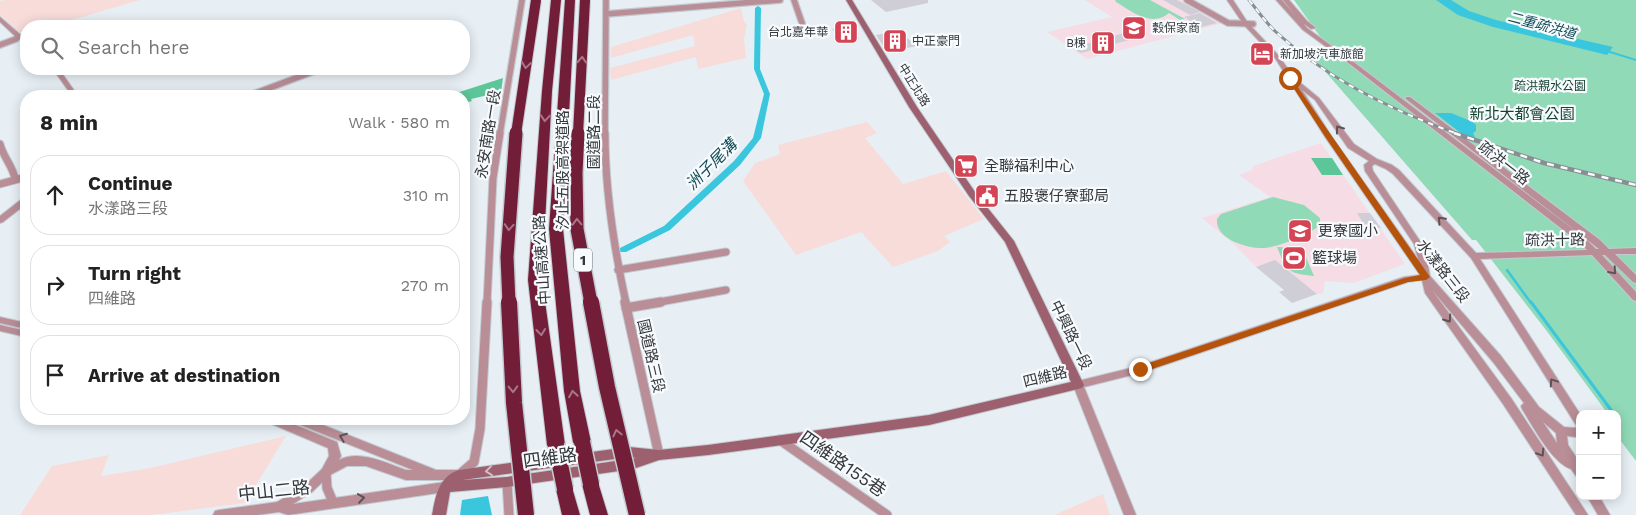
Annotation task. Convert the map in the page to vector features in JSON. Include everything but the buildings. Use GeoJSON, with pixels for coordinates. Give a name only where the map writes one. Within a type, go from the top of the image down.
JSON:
{"type":"FeatureCollection","features":[{"type":"Feature","properties":{"kind":"highway"},"geometry":{"type":"LineString","coordinates":[[526,515],[514,403],[507,258],[514,150],[536,0]]}},
{"type":"Feature","properties":{"kind":"highway","name":"中山高速公路"},"geometry":{"type":"LineString","coordinates":[[556,0],[547,91],[535,280],[556,445],[571,515]]}},
{"type":"Feature","properties":{"kind":"highway","name":"中山高速公路"},"geometry":{"type":"LineString","coordinates":[[570,0],[556,229],[572,390],[599,515]]}},
{"type":"Feature","properties":{"kind":"highway","name":"汐止五股高架道路"},"geometry":{"type":"LineString","coordinates":[[585,0],[576,173],[577,230],[606,387],[636,515]]}},
{"type":"Feature","properties":{"kind":"main road","name":"中正北路"},"geometry":{"type":"LineString","coordinates":[[848,0],[894,78],[962,181]]}},
{"type":"Feature","properties":{"kind":"main road","name":"中興路一段"},"geometry":{"type":"LineString","coordinates":[[962,181],[1009,242],[1078,385]]}},
{"type":"Feature","properties":{"kind":"main road","name":"四維路"},"geometry":{"type":"LineString","coordinates":[[445,487],[507,482],[634,464],[659,455],[929,420],[1078,385]]}},
{"type":"Feature","properties":{"kind":"main road","name":"四維路"},"geometry":{"type":"LineString","coordinates":[[459,475],[629,452],[659,455]]}},
{"type":"Feature","properties":{"kind":"main road"},"geometry":{"type":"LineString","coordinates":[[439,515],[445,487],[459,475]]}},
{"type":"Feature","properties":{"kind":"street","name":"永安南路一段"},"geometry":{"type":"LineString","coordinates":[[459,475],[474,462],[480,429],[493,178],[522,0]]}},
{"type":"Feature","properties":{"kind":"street","name":"國道路二段"},"geometry":{"type":"LineString","coordinates":[[606,0],[605,161],[618,267]]}},
{"type":"Feature","properties":{"kind":"street"},"geometry":{"type":"LineString","coordinates":[[606,14],[780,0]]}},
{"type":"Feature","properties":{"kind":"street"},"geometry":{"type":"LineString","coordinates":[[794,0],[802,23]]}},
{"type":"Feature","properties":{"kind":"street"},"geometry":{"type":"LineString","coordinates":[[1187,0],[1228,23],[1249,24]]}},
{"type":"Feature","properties":{"kind":"street"},"geometry":{"type":"LineString","coordinates":[[1230,0],[1249,24]]}},
{"type":"Feature","properties":{"kind":"street"},"geometry":{"type":"LineString","coordinates":[[1236,0],[1249,24]]}},
{"type":"Feature","properties":{"kind":"street","name":"疏洪一路"},"geometry":{"type":"LineString","coordinates":[[1279,0],[1305,29],[1353,64],[1596,253],[1636,298]]}},
{"type":"Feature","properties":{"kind":"street","name":"疏洪一路"},"geometry":{"type":"LineString","coordinates":[[1286,0],[1305,22],[1609,252],[1636,280]]}},
{"type":"Feature","properties":{"kind":"street"},"geometry":{"type":"LineString","coordinates":[[0,19],[19,36],[16,39]]}},
{"type":"Feature","properties":{"kind":"street","name":"水漾路三段"},"geometry":{"type":"LineString","coordinates":[[1249,24],[1277,56],[1329,138],[1426,277],[1497,358],[1535,410],[1561,431]]}},
{"type":"Feature","properties":{"kind":"street"},"geometry":{"type":"LineString","coordinates":[[0,45],[20,38]]}},
{"type":"Feature","properties":{"kind":"street"},"geometry":{"type":"LineString","coordinates":[[60,75],[71,90]]}},
{"type":"Feature","properties":{"kind":"street"},"geometry":{"type":"LineString","coordinates":[[264,90],[304,75]]}},
{"type":"Feature","properties":{"kind":"street"},"geometry":{"type":"LineString","coordinates":[[1290,78],[1317,99],[1351,146],[1359,153],[1389,166],[1396,172],[1474,256],[1576,416]]}},
{"type":"Feature","properties":{"kind":"street"},"geometry":{"type":"LineString","coordinates":[[1,149],[14,172],[15,180]]}},
{"type":"Feature","properties":{"kind":"street"},"geometry":{"type":"LineString","coordinates":[[1374,161],[1368,165],[1369,171],[1418,244],[1428,290],[1506,401],[1582,515]]}},
{"type":"Feature","properties":{"kind":"street"},"geometry":{"type":"LineString","coordinates":[[0,184],[20,179]]}},
{"type":"Feature","properties":{"kind":"street"},"geometry":{"type":"LineString","coordinates":[[0,220],[20,205]]}},
{"type":"Feature","properties":{"kind":"street","name":"疏洪十路"},"geometry":{"type":"LineString","coordinates":[[1474,256],[1636,251]]}},
{"type":"Feature","properties":{"kind":"street"},"geometry":{"type":"LineString","coordinates":[[618,267],[726,252]]}},
{"type":"Feature","properties":{"kind":"street","name":"國道路三段"},"geometry":{"type":"LineString","coordinates":[[618,267],[659,455]]}},
{"type":"Feature","properties":{"kind":"street","name":"四維路"},"geometry":{"type":"LineString","coordinates":[[1078,385],[1140,369],[1408,280],[1426,277]]}},
{"type":"Feature","properties":{"kind":"street"},"geometry":{"type":"LineString","coordinates":[[626,308],[726,290]]}},
{"type":"Feature","properties":{"kind":"street"},"geometry":{"type":"LineString","coordinates":[[0,320],[20,325]]}},
{"type":"Feature","properties":{"kind":"street"},"geometry":{"type":"LineString","coordinates":[[0,328],[20,333]]}},
{"type":"Feature","properties":{"kind":"street","name":"中興路一段"},"geometry":{"type":"LineString","coordinates":[[1078,385],[1130,515]]}},
{"type":"Feature","properties":{"kind":"street"},"geometry":{"type":"LineString","coordinates":[[1518,387],[1520,398],[1557,452],[1576,468]]}},
{"type":"Feature","properties":{"kind":"street"},"geometry":{"type":"LineString","coordinates":[[286,425],[333,444],[335,456],[326,472]]}},
{"type":"Feature","properties":{"kind":"street"},"geometry":{"type":"LineString","coordinates":[[312,425],[437,475]]}},
{"type":"Feature","properties":{"kind":"street"},"geometry":{"type":"LineString","coordinates":[[1576,433],[1561,431],[1563,446],[1576,466]]}},
{"type":"Feature","properties":{"kind":"street","name":"四維路155巷"},"geometry":{"type":"LineString","coordinates":[[780,440],[888,515]]}},
{"type":"Feature","properties":{"kind":"street"},"geometry":{"type":"LineString","coordinates":[[279,508],[308,489],[326,472],[346,461],[366,461],[406,475],[459,475]]}},
{"type":"Feature","properties":{"kind":"street","name":"中山二路"},"geometry":{"type":"LineString","coordinates":[[326,472],[327,488],[333,502]]}},
{"type":"Feature","properties":{"kind":"street"},"geometry":{"type":"LineString","coordinates":[[507,482],[509,515]]}},
{"type":"Feature","properties":{"kind":"street","name":"中山二路"},"geometry":{"type":"LineString","coordinates":[[219,515],[279,508],[288,510],[445,487]]}},
{"type":"Feature","properties":{"kind":"street"},"geometry":{"type":"LineString","coordinates":[[1595,500],[1604,515]]}},
{"type":"Feature","properties":{"kind":"shaded area"},"geometry":{"type":"Polygon","coordinates":[[[140,0],[72,20],[20,20],[20,32],[0,15],[0,1],[140,0]]]}},
{"type":"Feature","properties":{"kind":"shaded area","name":"穀保家商"},"geometry":{"type":"Polygon","coordinates":[[[1085,0],[1182,0],[1223,23],[1087,59],[1047,32],[1112,17],[1085,0]]]}},
{"type":"Feature","properties":{"kind":"shaded area"},"geometry":{"type":"Polygon","coordinates":[[[741,8],[747,25],[744,39],[746,58],[698,69],[696,57],[611,80],[610,68],[695,46],[693,35],[611,58],[611,47],[741,8]]]}},
{"type":"Feature","properties":{"kind":"shaded area"},"geometry":{"type":"Polygon","coordinates":[[[867,122],[877,133],[865,138],[903,184],[946,171],[984,219],[944,236],[950,242],[938,251],[893,267],[861,232],[796,255],[743,181],[755,163],[780,154],[778,145],[867,122]]]}},
{"type":"Feature","properties":{"kind":"shaded area","name":"更寮國小"},"geometry":{"type":"Polygon","coordinates":[[[1321,143],[1405,264],[1354,283],[1325,281],[1323,293],[1317,294],[1275,261],[1256,267],[1235,245],[1202,218],[1270,197],[1239,175],[1252,170],[1253,166],[1321,143]]]}},
{"type":"Feature","properties":{"kind":"shaded area"},"geometry":{"type":"Polygon","coordinates":[[[286,436],[245,503],[152,515],[20,515],[52,466],[109,455],[101,476],[150,468],[286,436]]]}},
{"type":"Feature","properties":{"kind":"shaded area"},"geometry":{"type":"Polygon","coordinates":[[[1103,494],[1110,515],[1054,515],[1103,494]]]}},
{"type":"Feature","properties":{"kind":"green space"},"geometry":{"type":"Polygon","coordinates":[[[1115,0],[1150,0],[1185,19],[1180,20],[1169,13],[1156,19],[1149,18],[1135,13],[1115,0]]]}},
{"type":"Feature","properties":{"kind":"green space","name":"新北大都會公園"},"geometry":{"type":"Polygon","coordinates":[[[1294,0],[1636,0],[1636,461],[1621,441],[1621,410],[1605,410],[1476,240],[1472,240],[1309,53],[1331,52],[1294,0]]]}},
{"type":"Feature","properties":{"kind":"green space"},"geometry":{"type":"Polygon","coordinates":[[[503,78],[501,92],[471,99],[472,101],[470,102],[470,90],[466,90],[503,78]]]}},
{"type":"Feature","properties":{"kind":"green space"},"geometry":{"type":"Polygon","coordinates":[[[1311,158],[1332,158],[1343,175],[1322,175],[1311,158]]]}},
{"type":"Feature","properties":{"kind":"green space"},"geometry":{"type":"Polygon","coordinates":[[[1273,197],[1304,205],[1320,218],[1320,224],[1310,232],[1294,239],[1265,248],[1242,245],[1221,233],[1217,219],[1221,214],[1273,197]]]}},
{"type":"Feature","properties":{"kind":"green space","name":"籃球場"},"geometry":{"type":"Polygon","coordinates":[[[1277,247],[1302,248],[1314,276],[1298,274],[1289,269],[1277,247]]]}},
{"type":"Feature","properties":{"kind":"water"},"geometry":{"type":"Polygon","coordinates":[[[1436,0],[1451,0],[1469,11],[1496,20],[1613,47],[1607,55],[1493,27],[1458,15],[1436,0]]]}},
{"type":"Feature","properties":{"kind":"water"},"geometry":{"type":"Polygon","coordinates":[[[1435,113],[1451,113],[1473,122],[1476,125],[1476,131],[1473,133],[1477,142],[1471,141],[1435,113]]]}},
{"type":"Feature","properties":{"kind":"water"},"geometry":{"type":"Polygon","coordinates":[[[488,496],[492,515],[460,515],[462,500],[488,496]]]}},
{"type":"Feature","properties":{"kind":"waterway","name":"洲子尾溝"},"geometry":{"type":"LineString","coordinates":[[623,250],[667,228],[737,163],[757,138],[767,94],[757,69],[758,8]]}},
{"type":"Feature","properties":{"kind":"waterway","name":"二重疏洪道"},"geometry":{"type":"LineString","coordinates":[[1607,51],[1636,60]]}},
{"type":"Feature","properties":{"kind":"waterway"},"geometry":{"type":"LineString","coordinates":[[1507,270],[1531,303]]}},
{"type":"Feature","properties":{"kind":"waterway"},"geometry":{"type":"LineString","coordinates":[[1531,302],[1611,410]]}},
{"type":"Feature","properties":{"kind":"railway"},"geometry":{"type":"LineString","coordinates":[[1249,0],[1276,32],[1317,65],[1385,104],[1458,134]]}},
{"type":"Feature","properties":{"kind":"railway"},"geometry":{"type":"LineString","coordinates":[[1454,133],[1544,163],[1636,185]]}},
{"type":"Feature","properties":{"kind":"place","name":"穀保家商"},"geometry":{"type":"Point","coordinates":[1134,28]}},
{"type":"Feature","properties":{"kind":"place","name":"台北嘉年華"},"geometry":{"type":"Point","coordinates":[846,32]}},
{"type":"Feature","properties":{"kind":"place","name":"中正豪門"},"geometry":{"type":"Point","coordinates":[895,41]}},
{"type":"Feature","properties":{"kind":"place","name":"B棟"},"geometry":{"type":"Point","coordinates":[1103,43]}},
{"type":"Feature","properties":{"kind":"place","name":"新加坡汽車旅館"},"geometry":{"type":"Point","coordinates":[1262,54]}},
{"type":"Feature","properties":{"kind":"place","name":"全聯福利中心"},"geometry":{"type":"Point","coordinates":[966,166]}},
{"type":"Feature","properties":{"kind":"place","name":"五股褒仔寮郵局"},"geometry":{"type":"Point","coordinates":[987,196]}},
{"type":"Feature","properties":{"kind":"place","name":"更寮國小"},"geometry":{"type":"Point","coordinates":[1300,231]}},
{"type":"Feature","properties":{"kind":"place","name":"籃球場"},"geometry":{"type":"Point","coordinates":[1294,258]}},
{"type":"Feature","properties":{"kind":"route"},"geometry":{"type":"LineString","coordinates":[[1140,369],[1408,280],[1426,277],[1329,138],[1290,78]]}},
{"type":"Feature","properties":{"kind":"park label","name":"疏洪親水公園"},"geometry":{"type":"Point","coordinates":[1550,86]}}]}
